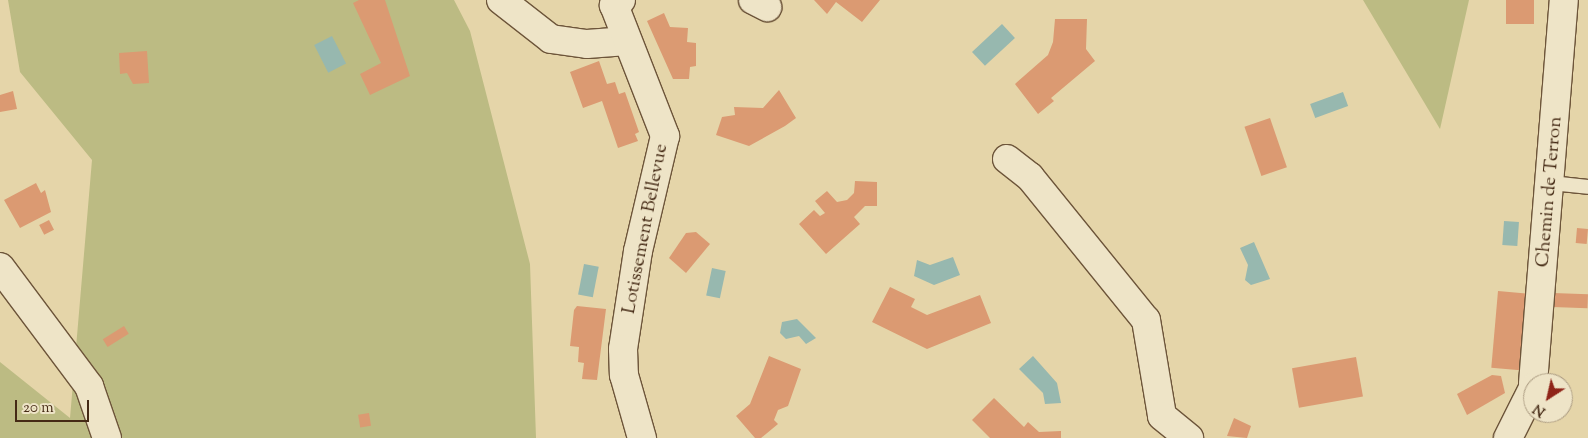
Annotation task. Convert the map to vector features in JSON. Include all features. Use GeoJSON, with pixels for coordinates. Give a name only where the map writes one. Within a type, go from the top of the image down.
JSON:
{"type":"FeatureCollection","features":[{"type":"Feature","properties":{"kind":"street"},"geometry":{"type":"LineString","coordinates":[[501,0],[551,39],[587,44],[627,41]]}},
{"type":"Feature","properties":{"kind":"street","name":"Lotissement Bellevue"},"geometry":{"type":"LineString","coordinates":[[621,0],[614,5],[665,136],[638,252],[623,348],[624,375],[642,438]]}},
{"type":"Feature","properties":{"kind":"street","name":"Chemin de Terron"},"geometry":{"type":"LineString","coordinates":[[1535,373],[1564,0]]}},
{"type":"Feature","properties":{"kind":"street"},"geometry":{"type":"LineString","coordinates":[[1008,159],[1030,177],[1146,320],[1162,416],[1188,438]]}},
{"type":"Feature","properties":{"kind":"street"},"geometry":{"type":"LineString","coordinates":[[0,267],[89,386],[108,438]]}},
{"type":"Feature","properties":{"kind":"street"},"geometry":{"type":"LineString","coordinates":[[1510,437],[1523,409]]}},
{"type":"Feature","properties":{"kind":"lane"},"geometry":{"type":"LineString","coordinates":[[1551,182],[1588,187]]}},
{"type":"Feature","properties":{"kind":"shaded area"},"geometry":{"type":"Polygon","coordinates":[[[8,0],[454,0],[470,31],[530,264],[536,438],[0,438],[0,362],[70,418],[92,160],[20,72],[8,0]]]}},
{"type":"Feature","properties":{"kind":"shaded area"},"geometry":{"type":"Polygon","coordinates":[[[1363,0],[1469,0],[1440,129],[1363,0]]]}},
{"type":"Feature","properties":{"kind":"water"},"geometry":{"type":"Polygon","coordinates":[[[1002,24],[1015,38],[985,66],[972,52],[1002,24]]]}},
{"type":"Feature","properties":{"kind":"water"},"geometry":{"type":"Polygon","coordinates":[[[332,36],[346,64],[328,73],[314,45],[332,36]]]}},
{"type":"Feature","properties":{"kind":"water"},"geometry":{"type":"Polygon","coordinates":[[[1343,92],[1348,106],[1315,118],[1310,104],[1343,92]]]}},
{"type":"Feature","properties":{"kind":"water"},"geometry":{"type":"Polygon","coordinates":[[[1504,221],[1519,222],[1517,246],[1502,245],[1504,221]]]}},
{"type":"Feature","properties":{"kind":"water"},"geometry":{"type":"Polygon","coordinates":[[[1254,242],[1270,279],[1251,285],[1245,280],[1248,265],[1240,248],[1254,242]]]}},
{"type":"Feature","properties":{"kind":"water"},"geometry":{"type":"Polygon","coordinates":[[[953,257],[960,275],[934,285],[914,276],[917,260],[930,265],[953,257]]]}},
{"type":"Feature","properties":{"kind":"water"},"geometry":{"type":"Polygon","coordinates":[[[584,264],[599,267],[593,297],[578,294],[584,264]]]}},
{"type":"Feature","properties":{"kind":"water"},"geometry":{"type":"Polygon","coordinates":[[[712,268],[726,271],[720,298],[706,295],[712,268]]]}},
{"type":"Feature","properties":{"kind":"water"},"geometry":{"type":"Polygon","coordinates":[[[797,319],[816,338],[806,344],[799,336],[786,339],[780,333],[782,322],[797,319]]]}},
{"type":"Feature","properties":{"kind":"water"},"geometry":{"type":"Polygon","coordinates":[[[1033,356],[1057,383],[1061,403],[1045,404],[1043,393],[1019,369],[1033,356]]]}},
{"type":"Feature","properties":{"kind":"building"},"geometry":{"type":"Polygon","coordinates":[[[359,0],[385,0],[410,76],[370,95],[360,74],[381,63],[353,3],[359,0]]]}},
{"type":"Feature","properties":{"kind":"building"},"geometry":{"type":"Polygon","coordinates":[[[814,0],[880,0],[862,22],[836,2],[827,14],[814,0]]]}},
{"type":"Feature","properties":{"kind":"building"},"geometry":{"type":"Polygon","coordinates":[[[1506,0],[1534,0],[1534,24],[1506,24],[1506,0]]]}},
{"type":"Feature","properties":{"kind":"building"},"geometry":{"type":"Polygon","coordinates":[[[664,13],[670,27],[688,28],[687,42],[696,43],[696,66],[690,67],[689,79],[673,79],[647,21],[664,13]]]}},
{"type":"Feature","properties":{"kind":"building"},"geometry":{"type":"Polygon","coordinates":[[[1055,19],[1087,19],[1086,49],[1095,61],[1051,98],[1054,101],[1038,114],[1015,84],[1048,55],[1053,42],[1055,19]]]}},
{"type":"Feature","properties":{"kind":"building"},"geometry":{"type":"Polygon","coordinates":[[[147,51],[149,83],[133,84],[127,73],[120,74],[119,53],[147,51]]]}},
{"type":"Feature","properties":{"kind":"building"},"geometry":{"type":"Polygon","coordinates":[[[599,61],[607,84],[615,82],[619,94],[625,92],[639,132],[635,134],[638,141],[618,148],[602,101],[583,108],[570,72],[599,61]]]}},
{"type":"Feature","properties":{"kind":"building"},"geometry":{"type":"Polygon","coordinates":[[[779,90],[796,118],[785,126],[749,146],[716,135],[722,117],[735,115],[734,107],[763,108],[779,90]]]}},
{"type":"Feature","properties":{"kind":"building"},"geometry":{"type":"Polygon","coordinates":[[[13,91],[17,109],[0,112],[0,95],[13,91]]]}},
{"type":"Feature","properties":{"kind":"building"},"geometry":{"type":"Polygon","coordinates":[[[1270,118],[1287,167],[1261,176],[1244,127],[1270,118]]]}},
{"type":"Feature","properties":{"kind":"building"},"geometry":{"type":"Polygon","coordinates":[[[855,181],[877,182],[877,206],[865,206],[854,217],[860,224],[826,254],[799,224],[814,210],[820,216],[825,213],[815,201],[827,191],[837,202],[847,200],[854,193],[855,181]]]}},
{"type":"Feature","properties":{"kind":"building"},"geometry":{"type":"Polygon","coordinates":[[[36,183],[41,193],[45,190],[51,212],[20,228],[4,200],[36,183]]]}},
{"type":"Feature","properties":{"kind":"building"},"geometry":{"type":"Polygon","coordinates":[[[49,220],[54,230],[44,235],[39,225],[49,220]]]}},
{"type":"Feature","properties":{"kind":"building"},"geometry":{"type":"Polygon","coordinates":[[[1577,228],[1588,229],[1587,244],[1576,243],[1577,228]]]}},
{"type":"Feature","properties":{"kind":"building"},"geometry":{"type":"Polygon","coordinates":[[[696,232],[710,244],[686,273],[669,258],[686,233],[696,232]]]}},
{"type":"Feature","properties":{"kind":"building"},"geometry":{"type":"Polygon","coordinates":[[[890,287],[915,299],[911,307],[927,315],[980,295],[991,323],[927,349],[872,322],[890,287]]]}},
{"type":"Feature","properties":{"kind":"building"},"geometry":{"type":"Polygon","coordinates":[[[1498,291],[1530,294],[1523,370],[1491,368],[1498,291]]]}},
{"type":"Feature","properties":{"kind":"building"},"geometry":{"type":"Polygon","coordinates":[[[1553,293],[1588,294],[1587,308],[1553,307],[1553,293]]]}},
{"type":"Feature","properties":{"kind":"building"},"geometry":{"type":"Polygon","coordinates":[[[577,306],[606,309],[597,380],[582,379],[584,363],[578,362],[579,347],[570,346],[574,310],[577,306]]]}},
{"type":"Feature","properties":{"kind":"building"},"geometry":{"type":"Polygon","coordinates":[[[124,326],[129,334],[108,347],[103,339],[124,326]]]}},
{"type":"Feature","properties":{"kind":"building"},"geometry":{"type":"Polygon","coordinates":[[[769,356],[801,369],[788,406],[778,410],[774,420],[778,424],[761,438],[755,438],[736,416],[750,404],[769,356]]]}},
{"type":"Feature","properties":{"kind":"building"},"geometry":{"type":"Polygon","coordinates":[[[1356,357],[1363,396],[1299,408],[1292,368],[1356,357]]]}},
{"type":"Feature","properties":{"kind":"building"},"geometry":{"type":"Polygon","coordinates":[[[1492,375],[1501,376],[1505,393],[1467,415],[1457,394],[1492,375]]]}},
{"type":"Feature","properties":{"kind":"building"},"geometry":{"type":"Polygon","coordinates":[[[994,398],[1024,427],[1028,422],[1039,432],[1061,431],[1061,438],[990,438],[972,420],[994,398]]]}},
{"type":"Feature","properties":{"kind":"building"},"geometry":{"type":"Polygon","coordinates":[[[369,413],[371,426],[360,428],[358,415],[369,413]]]}},
{"type":"Feature","properties":{"kind":"building"},"geometry":{"type":"Polygon","coordinates":[[[1234,418],[1251,426],[1247,438],[1227,436],[1234,418]]]}}]}
